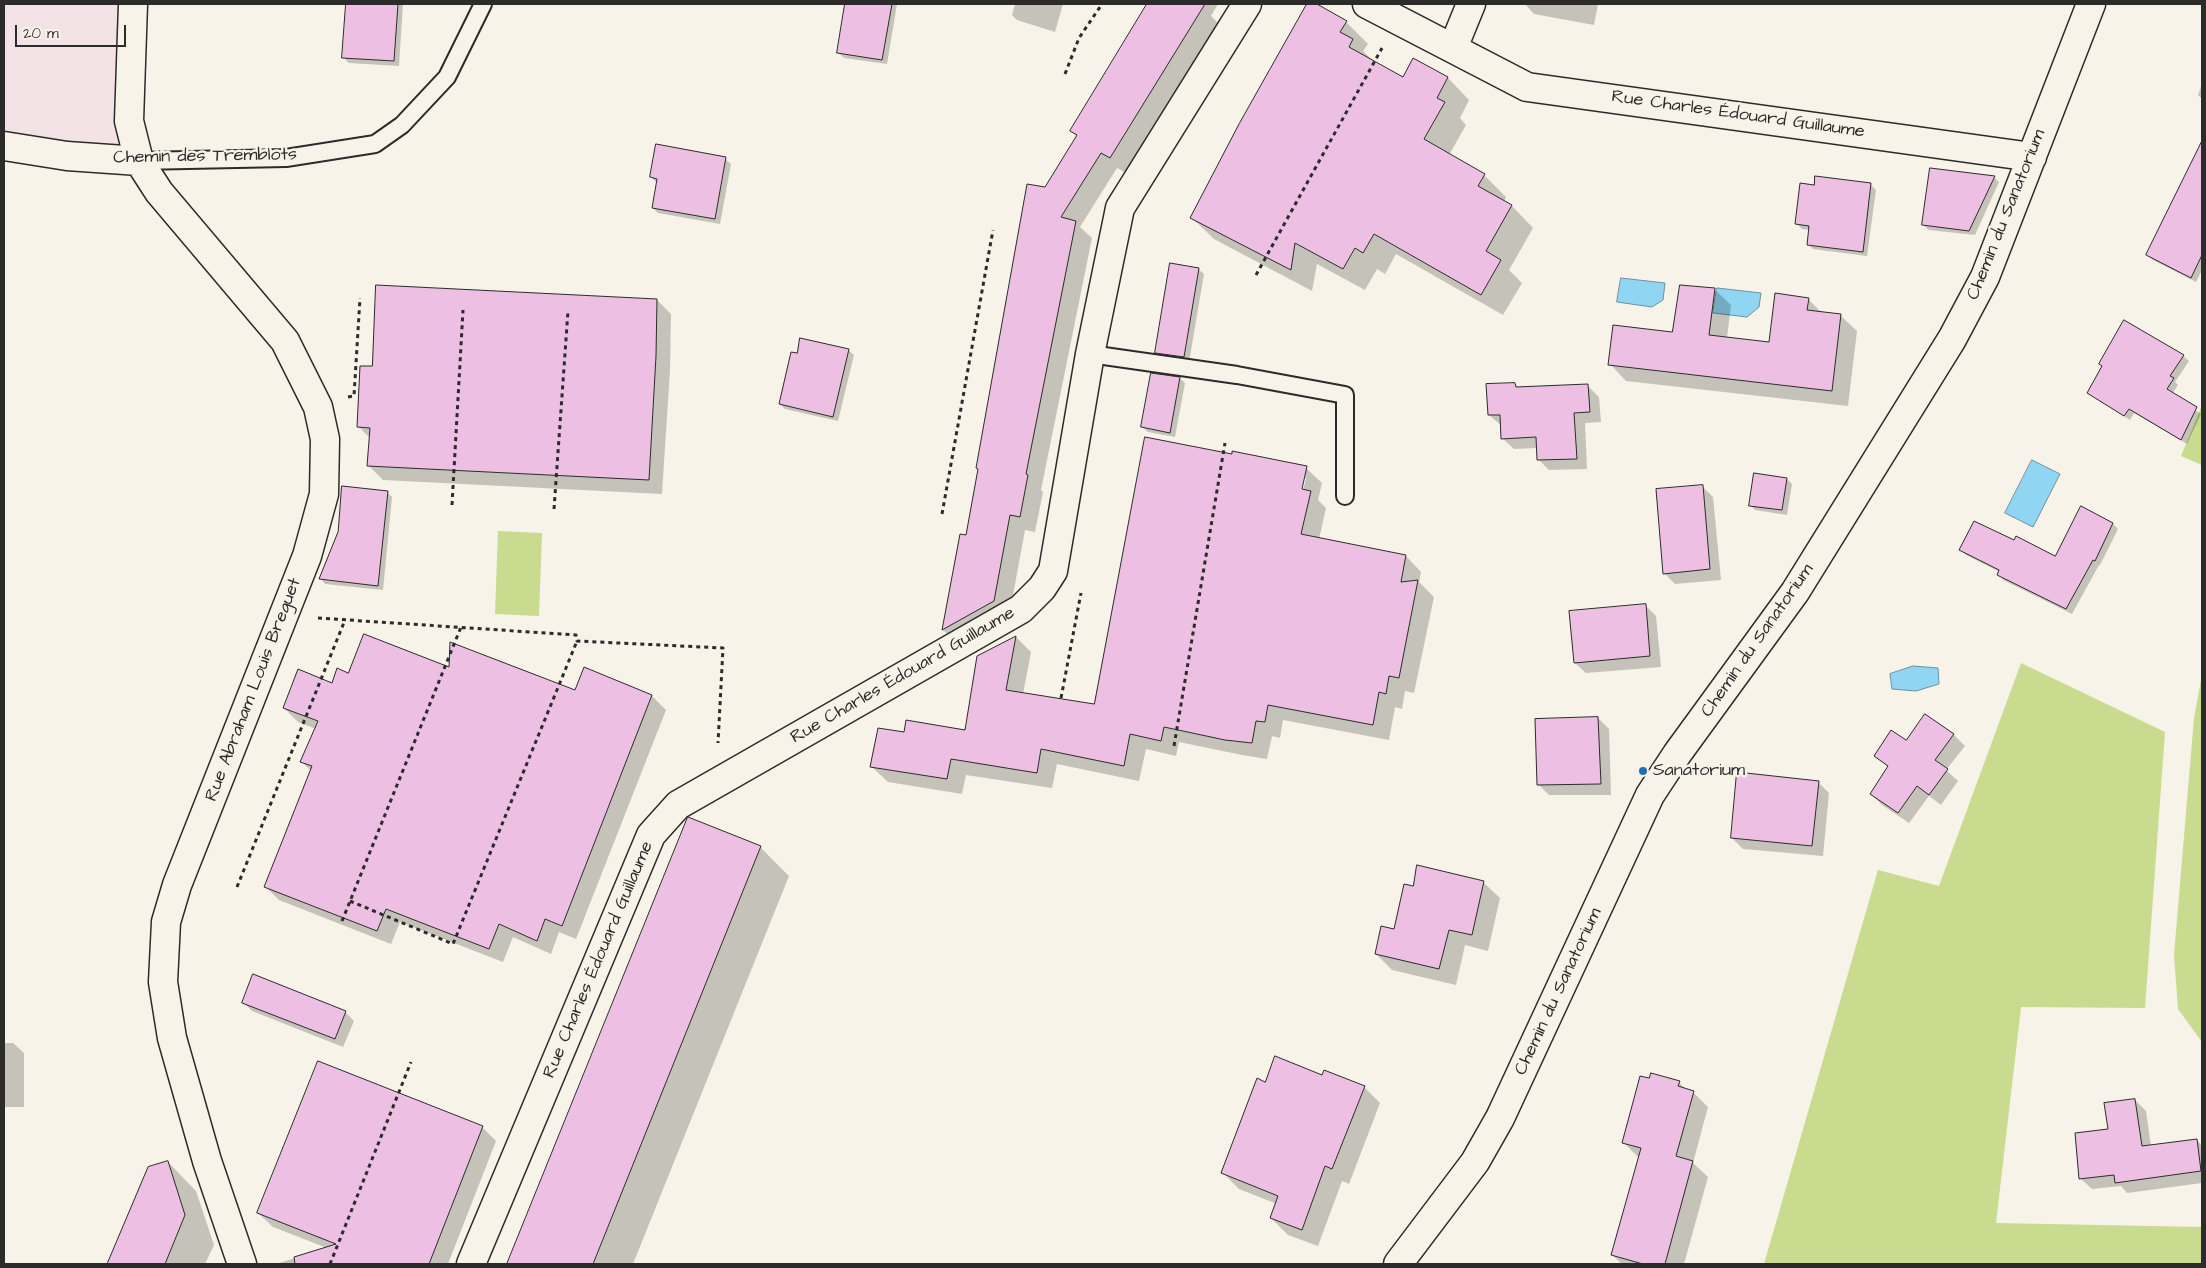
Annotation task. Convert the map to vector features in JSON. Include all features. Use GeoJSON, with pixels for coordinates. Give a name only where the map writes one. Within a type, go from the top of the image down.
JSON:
{"type":"FeatureCollection","features":[{"type":"Feature","properties":{"kind":"street"},"geometry":{"type":"LineString","coordinates":[[133,4],[129,122],[139,161]]}},
{"type":"Feature","properties":{"kind":"street","name":"Rue Charles Édouard Guillaume"},"geometry":{"type":"LineString","coordinates":[[471,1264],[651,835],[678,804],[1021,609],[1042,588],[1053,571],[1090,354],[1120,208],[1247,4]]}},
{"type":"Feature","properties":{"kind":"street","name":"Rue Charles Édouard Guillaume"},"geometry":{"type":"LineString","coordinates":[[1368,4],[1527,87],[2032,157]]}},
{"type":"Feature","properties":{"kind":"street"},"geometry":{"type":"LineString","coordinates":[[1454,48],[1471,4]]}},
{"type":"Feature","properties":{"kind":"street","name":"Chemin du Sanatorium"},"geometry":{"type":"LineString","coordinates":[[1398,1264],[1475,1162],[1500,1118],[1650,795],[1795,592],[1952,339],[1985,277],[2091,4]]}},
{"type":"Feature","properties":{"kind":"street","name":"Chemin des Tremblots"},"geometry":{"type":"LineString","coordinates":[[4,146],[68,156],[139,161]]}},
{"type":"Feature","properties":{"kind":"street","name":"Rue Abraham Louis Breguet"},"geometry":{"type":"LineString","coordinates":[[139,161],[171,207],[285,341],[316,401],[325,439],[324,494],[306,556],[177,885],[166,922],[163,982],[172,1038],[207,1161],[242,1264]]}},
{"type":"Feature","properties":{"kind":"lane","name":"Chemin des Tremblots"},"geometry":{"type":"LineString","coordinates":[[139,161],[286,158],[375,144],[402,125],[447,77],[483,4]]}},
{"type":"Feature","properties":{"kind":"lane"},"geometry":{"type":"LineString","coordinates":[[1090,354],[1237,375],[1345,395],[1345,496]]}},
{"type":"Feature","properties":{"kind":"path"},"geometry":{"type":"LineString","coordinates":[[1065,74],[1079,38],[1102,4]]}},
{"type":"Feature","properties":{"kind":"path"},"geometry":{"type":"LineString","coordinates":[[1256,275],[1398,20]]}},
{"type":"Feature","properties":{"kind":"path"},"geometry":{"type":"LineString","coordinates":[[942,514],[993,230]]}},
{"type":"Feature","properties":{"kind":"path"},"geometry":{"type":"LineString","coordinates":[[316,401],[354,396],[360,298]]}},
{"type":"Feature","properties":{"kind":"path"},"geometry":{"type":"LineString","coordinates":[[452,505],[463,310]]}},
{"type":"Feature","properties":{"kind":"path"},"geometry":{"type":"LineString","coordinates":[[554,509],[568,311]]}},
{"type":"Feature","properties":{"kind":"path"},"geometry":{"type":"LineString","coordinates":[[1174,746],[1224,443]]}},
{"type":"Feature","properties":{"kind":"path"},"geometry":{"type":"LineString","coordinates":[[283,616],[576,635],[577,641],[453,944],[350,901]]}},
{"type":"Feature","properties":{"kind":"path"},"geometry":{"type":"LineString","coordinates":[[237,887],[345,620]]}},
{"type":"Feature","properties":{"kind":"path"},"geometry":{"type":"LineString","coordinates":[[342,921],[461,628]]}},
{"type":"Feature","properties":{"kind":"path"},"geometry":{"type":"LineString","coordinates":[[577,641],[723,648],[717,746]]}},
{"type":"Feature","properties":{"kind":"path"},"geometry":{"type":"LineString","coordinates":[[330,1264],[411,1062]]}},
{"type":"Feature","properties":{"kind":"shaded area"},"geometry":{"type":"Polygon","coordinates":[[[4,4],[134,4],[119,169],[4,153],[4,4]]]}},
{"type":"Feature","properties":{"kind":"green space"},"geometry":{"type":"Polygon","coordinates":[[[2202,405],[2202,465],[2181,456],[2202,405]]]}},
{"type":"Feature","properties":{"kind":"green space"},"geometry":{"type":"Polygon","coordinates":[[[498,531],[542,533],[539,616],[495,614],[498,531]]]}},
{"type":"Feature","properties":{"kind":"green space"},"geometry":{"type":"Polygon","coordinates":[[[2021,663],[2165,732],[2145,1008],[2021,1007],[1996,1223],[2202,1227],[2202,1264],[1764,1264],[1878,870],[1939,886],[2021,663]]]}},
{"type":"Feature","properties":{"kind":"green space"},"geometry":{"type":"Polygon","coordinates":[[[2202,675],[2202,1042],[2178,1009],[2174,955],[2194,718],[2202,675]]]}},
{"type":"Feature","properties":{"kind":"water"},"geometry":{"type":"Polygon","coordinates":[[[1621,278],[1665,283],[1663,300],[1652,307],[1617,302],[1621,278]]]}},
{"type":"Feature","properties":{"kind":"water"},"geometry":{"type":"Polygon","coordinates":[[[1717,288],[1761,293],[1759,307],[1747,317],[1713,313],[1717,288]]]}},
{"type":"Feature","properties":{"kind":"water"},"geometry":{"type":"Polygon","coordinates":[[[2032,460],[2060,474],[2033,527],[2005,513],[2032,460]]]}},
{"type":"Feature","properties":{"kind":"water"},"geometry":{"type":"Polygon","coordinates":[[[1913,666],[1938,668],[1939,684],[1916,691],[1892,689],[1890,674],[1913,666]]]}},
{"type":"Feature","properties":{"kind":"building"},"geometry":{"type":"Polygon","coordinates":[[[346,4],[398,4],[394,61],[342,58],[346,4]]]}},
{"type":"Feature","properties":{"kind":"building"},"geometry":{"type":"Polygon","coordinates":[[[845,4],[892,4],[882,60],[837,53],[845,4]]]}},
{"type":"Feature","properties":{"kind":"building"},"geometry":{"type":"Polygon","coordinates":[[[1147,4],[1205,4],[1110,158],[1101,153],[1061,217],[1076,221],[1026,474],[1028,475],[1020,517],[1010,515],[994,601],[942,630],[960,534],[966,535],[978,469],[976,468],[1027,184],[1045,187],[1077,135],[1070,131],[1147,4]]]}},
{"type":"Feature","properties":{"kind":"building"},"geometry":{"type":"Polygon","coordinates":[[[1307,4],[1317,4],[1347,21],[1340,32],[1353,39],[1349,47],[1403,77],[1413,58],[1448,77],[1437,98],[1445,102],[1424,139],[1485,174],[1478,186],[1512,205],[1486,251],[1501,260],[1481,295],[1374,234],[1363,253],[1355,248],[1343,269],[1295,243],[1291,270],[1190,218],[1239,124],[1307,4]]]}},
{"type":"Feature","properties":{"kind":"building"},"geometry":{"type":"Polygon","coordinates":[[[2202,141],[2202,255],[2191,278],[2146,255],[2202,141]]]}},
{"type":"Feature","properties":{"kind":"building"},"geometry":{"type":"Polygon","coordinates":[[[656,144],[726,157],[715,219],[652,208],[657,179],[650,177],[656,144]]]}},
{"type":"Feature","properties":{"kind":"building"},"geometry":{"type":"Polygon","coordinates":[[[1930,168],[1995,176],[1969,231],[1922,225],[1930,168]]]}},
{"type":"Feature","properties":{"kind":"building"},"geometry":{"type":"Polygon","coordinates":[[[1815,176],[1871,183],[1863,252],[1807,245],[1809,226],[1795,224],[1800,183],[1814,185],[1815,176]]]}},
{"type":"Feature","properties":{"kind":"building"},"geometry":{"type":"Polygon","coordinates":[[[1170,263],[1199,268],[1184,357],[1155,353],[1170,263]]]}},
{"type":"Feature","properties":{"kind":"building"},"geometry":{"type":"Polygon","coordinates":[[[376,285],[657,299],[656,356],[649,480],[367,466],[370,428],[357,427],[360,366],[372,366],[376,285]]]}},
{"type":"Feature","properties":{"kind":"building"},"geometry":{"type":"Polygon","coordinates":[[[1680,285],[1715,288],[1709,335],[1769,342],[1775,293],[1809,298],[1807,310],[1841,314],[1832,391],[1608,365],[1613,325],[1672,332],[1680,285]]]}},
{"type":"Feature","properties":{"kind":"building"},"geometry":{"type":"Polygon","coordinates":[[[2124,320],[2184,355],[2170,376],[2174,378],[2167,389],[2197,407],[2181,440],[2129,409],[2124,416],[2087,393],[2102,366],[2099,364],[2124,320]]]}},
{"type":"Feature","properties":{"kind":"building"},"geometry":{"type":"Polygon","coordinates":[[[800,338],[849,349],[833,417],[779,404],[791,352],[797,353],[800,338]]]}},
{"type":"Feature","properties":{"kind":"building"},"geometry":{"type":"Polygon","coordinates":[[[1151,373],[1180,377],[1170,433],[1141,427],[1151,373]]]}},
{"type":"Feature","properties":{"kind":"building"},"geometry":{"type":"Polygon","coordinates":[[[1515,383],[1516,387],[1588,384],[1590,412],[1574,413],[1577,459],[1537,460],[1536,437],[1501,439],[1500,415],[1488,415],[1486,384],[1515,383]]]}},
{"type":"Feature","properties":{"kind":"building"},"geometry":{"type":"Polygon","coordinates":[[[1145,437],[1232,454],[1232,451],[1307,466],[1302,489],[1311,491],[1301,534],[1406,555],[1401,582],[1418,580],[1399,678],[1389,676],[1386,694],[1379,692],[1373,725],[1268,705],[1265,722],[1256,721],[1252,743],[1225,740],[1164,727],[1161,741],[1130,734],[1124,766],[1041,749],[1037,773],[951,759],[947,779],[870,767],[878,728],[904,732],[906,720],[965,730],[977,656],[1016,636],[1006,690],[1094,704],[1145,437]]]}},
{"type":"Feature","properties":{"kind":"building"},"geometry":{"type":"Polygon","coordinates":[[[1754,473],[1787,478],[1782,510],[1749,506],[1754,473]]]}},
{"type":"Feature","properties":{"kind":"building"},"geometry":{"type":"Polygon","coordinates":[[[1703,485],[1710,569],[1663,574],[1656,489],[1703,485]]]}},
{"type":"Feature","properties":{"kind":"building"},"geometry":{"type":"Polygon","coordinates":[[[342,486],[388,491],[378,586],[319,579],[338,532],[342,486]]]}},
{"type":"Feature","properties":{"kind":"building"},"geometry":{"type":"Polygon","coordinates":[[[2081,506],[2113,523],[2095,561],[2093,560],[2066,609],[1997,575],[1999,570],[1959,550],[1974,521],[2014,540],[2016,536],[2055,556],[2081,506]]]}},
{"type":"Feature","properties":{"kind":"building"},"geometry":{"type":"Polygon","coordinates":[[[1646,604],[1650,656],[1574,663],[1569,611],[1646,604]]]}},
{"type":"Feature","properties":{"kind":"building"},"geometry":{"type":"Polygon","coordinates":[[[364,634],[449,667],[450,642],[575,690],[584,667],[652,695],[562,926],[545,919],[537,941],[499,924],[489,949],[386,909],[377,931],[264,887],[312,766],[300,762],[318,721],[283,708],[298,669],[332,683],[337,668],[348,673],[364,634]]]}},
{"type":"Feature","properties":{"kind":"building"},"geometry":{"type":"Polygon","coordinates":[[[1925,714],[1954,734],[1935,760],[1948,769],[1929,795],[1917,786],[1898,813],[1870,794],[1888,766],[1874,756],[1891,730],[1906,740],[1925,714]]]}},
{"type":"Feature","properties":{"kind":"building"},"geometry":{"type":"Polygon","coordinates":[[[1598,717],[1601,784],[1537,785],[1535,719],[1598,717]]]}},
{"type":"Feature","properties":{"kind":"building"},"geometry":{"type":"Polygon","coordinates":[[[1737,772],[1819,781],[1812,846],[1731,838],[1737,772]]]}},
{"type":"Feature","properties":{"kind":"building"},"geometry":{"type":"Polygon","coordinates":[[[688,817],[761,846],[593,1264],[507,1264],[688,817]]]}},
{"type":"Feature","properties":{"kind":"building"},"geometry":{"type":"Polygon","coordinates":[[[1417,865],[1484,881],[1472,935],[1449,930],[1439,969],[1375,954],[1381,926],[1394,929],[1404,884],[1413,886],[1417,865]]]}},
{"type":"Feature","properties":{"kind":"building"},"geometry":{"type":"Polygon","coordinates":[[[253,974],[346,1011],[335,1039],[242,1003],[253,974]]]}},
{"type":"Feature","properties":{"kind":"building"},"geometry":{"type":"Polygon","coordinates":[[[1275,1056],[1322,1075],[1324,1070],[1365,1086],[1332,1169],[1325,1166],[1302,1230],[1270,1218],[1278,1196],[1221,1173],[1257,1078],[1265,1082],[1275,1056]]]}},
{"type":"Feature","properties":{"kind":"building"},"geometry":{"type":"Polygon","coordinates":[[[318,1061],[483,1126],[429,1264],[295,1264],[294,1257],[336,1244],[257,1213],[318,1061]]]}},
{"type":"Feature","properties":{"kind":"building"},"geometry":{"type":"Polygon","coordinates":[[[1651,1073],[1680,1081],[1678,1086],[1694,1091],[1676,1156],[1693,1161],[1665,1264],[1643,1264],[1611,1255],[1641,1148],[1622,1143],[1640,1076],[1649,1078],[1651,1073]]]}},
{"type":"Feature","properties":{"kind":"building"},"geometry":{"type":"Polygon","coordinates":[[[2135,1099],[2142,1146],[2197,1139],[2201,1171],[2115,1183],[2114,1175],[2079,1179],[2075,1133],[2108,1129],[2104,1103],[2135,1099]]]}},
{"type":"Feature","properties":{"kind":"building"},"geometry":{"type":"Polygon","coordinates":[[[168,1161],[185,1215],[165,1264],[107,1264],[148,1167],[168,1161]]]}},
{"type":"Feature","properties":{"kind":"place","name":"Sanatorium"},"geometry":{"type":"Point","coordinates":[1643,771]}}]}
